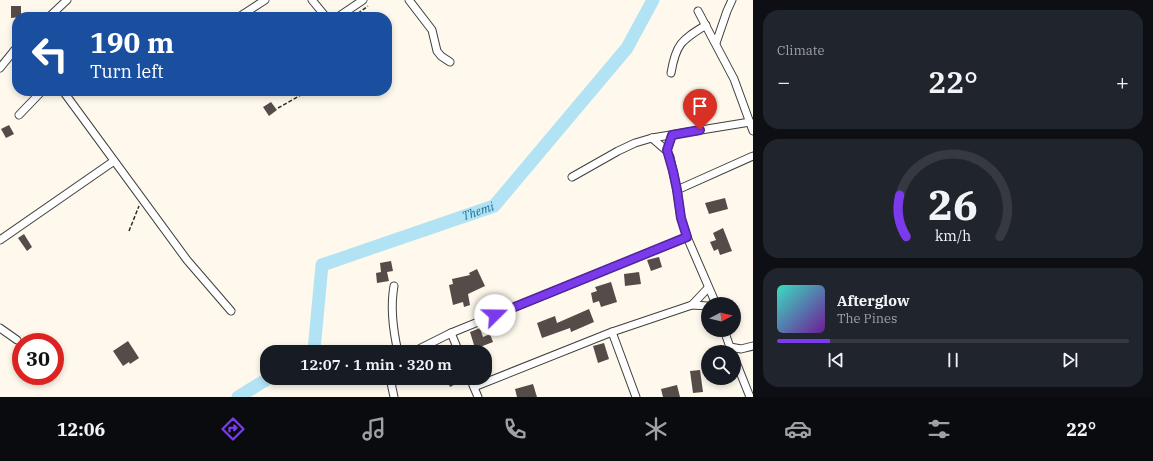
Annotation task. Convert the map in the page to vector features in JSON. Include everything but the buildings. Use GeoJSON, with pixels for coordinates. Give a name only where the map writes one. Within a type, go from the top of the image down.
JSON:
{"type":"FeatureCollection","features":[{"type":"Feature","properties":{"kind":"street"},"geometry":{"type":"LineString","coordinates":[[54,12],[67,0]]}},
{"type":"Feature","properties":{"kind":"street"},"geometry":{"type":"LineString","coordinates":[[247,12],[265,0]]}},
{"type":"Feature","properties":{"kind":"street"},"geometry":{"type":"LineString","coordinates":[[312,0],[322,12]]}},
{"type":"Feature","properties":{"kind":"street"},"geometry":{"type":"LineString","coordinates":[[345,12],[363,0]]}},
{"type":"Feature","properties":{"kind":"street"},"geometry":{"type":"LineString","coordinates":[[408,0],[432,30],[437,51],[441,56],[450,62]]}},
{"type":"Feature","properties":{"kind":"street"},"geometry":{"type":"LineString","coordinates":[[716,43],[732,0]]}},
{"type":"Feature","properties":{"kind":"street"},"geometry":{"type":"LineString","coordinates":[[698,11],[734,79],[753,131]]}},
{"type":"Feature","properties":{"kind":"street"},"geometry":{"type":"LineString","coordinates":[[671,73],[674,54],[680,45],[688,36],[706,25]]}},
{"type":"Feature","properties":{"kind":"street"},"geometry":{"type":"LineString","coordinates":[[0,68],[12,53]]}},
{"type":"Feature","properties":{"kind":"street"},"geometry":{"type":"LineString","coordinates":[[19,115],[37,96]]}},
{"type":"Feature","properties":{"kind":"street"},"geometry":{"type":"LineString","coordinates":[[68,96],[187,260],[231,311]]}},
{"type":"Feature","properties":{"kind":"street"},"geometry":{"type":"LineString","coordinates":[[572,177],[635,143],[652,138],[750,122]]}},
{"type":"Feature","properties":{"kind":"street"},"geometry":{"type":"LineString","coordinates":[[667,150],[672,135]]}},
{"type":"Feature","properties":{"kind":"street"},"geometry":{"type":"LineString","coordinates":[[652,138],[667,150],[670,157],[681,218],[687,237],[712,297]]}},
{"type":"Feature","properties":{"kind":"street"},"geometry":{"type":"LineString","coordinates":[[677,190],[753,156]]}},
{"type":"Feature","properties":{"kind":"street"},"geometry":{"type":"LineString","coordinates":[[0,240],[114,161]]}},
{"type":"Feature","properties":{"kind":"street"},"geometry":{"type":"LineString","coordinates":[[427,345],[451,333],[687,237]]}},
{"type":"Feature","properties":{"kind":"street"},"geometry":{"type":"LineString","coordinates":[[394,286],[391,300],[393,334],[396,345]]}},
{"type":"Feature","properties":{"kind":"street"},"geometry":{"type":"LineString","coordinates":[[692,305],[708,288]]}},
{"type":"Feature","properties":{"kind":"street"},"geometry":{"type":"LineString","coordinates":[[478,397],[474,387],[612,332],[692,305],[701,306]]}},
{"type":"Feature","properties":{"kind":"street"},"geometry":{"type":"LineString","coordinates":[[0,328],[12,336]]}},
{"type":"Feature","properties":{"kind":"street"},"geometry":{"type":"LineString","coordinates":[[612,332],[636,397]]}},
{"type":"Feature","properties":{"kind":"street"},"geometry":{"type":"LineString","coordinates":[[451,333],[456,345]]}},
{"type":"Feature","properties":{"kind":"street"},"geometry":{"type":"LineString","coordinates":[[742,349],[753,346]]}},
{"type":"Feature","properties":{"kind":"street"},"geometry":{"type":"LineString","coordinates":[[741,375],[750,397]]}},
{"type":"Feature","properties":{"kind":"street"},"geometry":{"type":"LineString","coordinates":[[391,385],[394,397]]}},
{"type":"Feature","properties":{"kind":"path"},"geometry":{"type":"LineString","coordinates":[[278,108],[299,96]]}},
{"type":"Feature","properties":{"kind":"path"},"geometry":{"type":"LineString","coordinates":[[129,231],[137,214],[141,196]]}},
{"type":"Feature","properties":{"kind":"waterway","name":"Themi"},"geometry":{"type":"LineString","coordinates":[[314,345],[322,265],[494,206],[627,48],[653,0]]}},
{"type":"Feature","properties":{"kind":"waterway","name":"Themi"},"geometry":{"type":"LineString","coordinates":[[238,397],[260,384]]}},
{"type":"Feature","properties":{"kind":"route"},"geometry":{"type":"LineString","coordinates":[[495,315],[687,237],[681,218],[677,190],[670,157],[667,150],[672,135],[700,130]]}}]}
